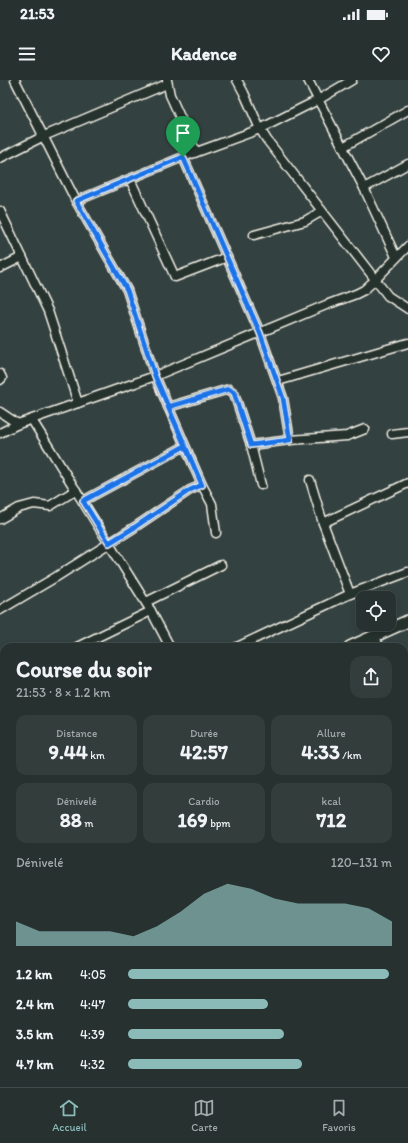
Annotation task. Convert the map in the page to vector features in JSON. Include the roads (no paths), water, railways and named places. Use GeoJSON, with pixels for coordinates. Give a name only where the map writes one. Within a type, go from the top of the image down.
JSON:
{"type":"FeatureCollection","features":[{"type":"Feature","properties":{"kind":"main road"},"geometry":{"type":"LineString","coordinates":[[377,642],[408,621]]}},
{"type":"Feature","properties":{"kind":"street"},"geometry":{"type":"LineString","coordinates":[[15,80],[76,201],[127,290],[155,376],[202,485],[212,504],[216,533]]}},
{"type":"Feature","properties":{"kind":"street"},"geometry":{"type":"LineString","coordinates":[[237,80],[260,129],[267,140],[375,280],[392,300],[408,309]]}},
{"type":"Feature","properties":{"kind":"street"},"geometry":{"type":"LineString","coordinates":[[308,80],[364,188],[396,257]]}},
{"type":"Feature","properties":{"kind":"street"},"geometry":{"type":"LineString","coordinates":[[76,201],[183,157],[260,129],[318,100],[350,81]]}},
{"type":"Feature","properties":{"kind":"street"},"geometry":{"type":"LineString","coordinates":[[0,158],[44,136],[167,82],[170,95],[196,152]]}},
{"type":"Feature","properties":{"kind":"street"},"geometry":{"type":"LineString","coordinates":[[343,147],[408,110]]}},
{"type":"Feature","properties":{"kind":"street"},"geometry":{"type":"LineString","coordinates":[[183,157],[260,333],[283,398],[290,440]]}},
{"type":"Feature","properties":{"kind":"street"},"geometry":{"type":"LineString","coordinates":[[364,188],[408,164]]}},
{"type":"Feature","properties":{"kind":"street"},"geometry":{"type":"LineString","coordinates":[[130,179],[175,277],[227,256]]}},
{"type":"Feature","properties":{"kind":"street"},"geometry":{"type":"LineString","coordinates":[[0,211],[48,311],[78,404]]}},
{"type":"Feature","properties":{"kind":"street"},"geometry":{"type":"LineString","coordinates":[[254,234],[306,220],[322,211]]}},
{"type":"Feature","properties":{"kind":"street"},"geometry":{"type":"LineString","coordinates":[[0,433],[18,424],[155,376],[356,294],[364,290],[396,257],[408,247]]}},
{"type":"Feature","properties":{"kind":"street"},"geometry":{"type":"LineString","coordinates":[[0,268],[22,257]]}},
{"type":"Feature","properties":{"kind":"street"},"geometry":{"type":"LineString","coordinates":[[278,381],[408,343]]}},
{"type":"Feature","properties":{"kind":"street"},"geometry":{"type":"LineString","coordinates":[[0,374],[2,378],[0,380]]}},
{"type":"Feature","properties":{"kind":"street"},"geometry":{"type":"LineString","coordinates":[[168,407],[229,389],[232,390],[251,445],[261,484]]}},
{"type":"Feature","properties":{"kind":"street"},"geometry":{"type":"LineString","coordinates":[[0,412],[18,424]]}},
{"type":"Feature","properties":{"kind":"street"},"geometry":{"type":"LineString","coordinates":[[32,420],[146,602],[168,643]]}},
{"type":"Feature","properties":{"kind":"street"},"geometry":{"type":"LineString","coordinates":[[251,445],[290,440],[347,436],[365,428]]}},
{"type":"Feature","properties":{"kind":"street"},"geometry":{"type":"LineString","coordinates":[[392,434],[408,432]]}},
{"type":"Feature","properties":{"kind":"street"},"geometry":{"type":"LineString","coordinates":[[83,501],[185,446]]}},
{"type":"Feature","properties":{"kind":"street"},"geometry":{"type":"LineString","coordinates":[[310,480],[323,523],[350,594]]}},
{"type":"Feature","properties":{"kind":"street"},"geometry":{"type":"LineString","coordinates":[[323,523],[408,483]]}},
{"type":"Feature","properties":{"kind":"street"},"geometry":{"type":"LineString","coordinates":[[0,610],[56,577],[190,490],[202,485]]}},
{"type":"Feature","properties":{"kind":"street"},"geometry":{"type":"LineString","coordinates":[[0,519],[19,508],[34,504],[50,506],[76,490]]}},
{"type":"Feature","properties":{"kind":"street"},"geometry":{"type":"LineString","coordinates":[[146,602],[222,565]]}},
{"type":"Feature","properties":{"kind":"street"},"geometry":{"type":"LineString","coordinates":[[246,643],[350,594],[408,572]]}},
{"type":"Feature","properties":{"kind":"street"},"geometry":{"type":"LineString","coordinates":[[85,643],[151,611]]}}]}
